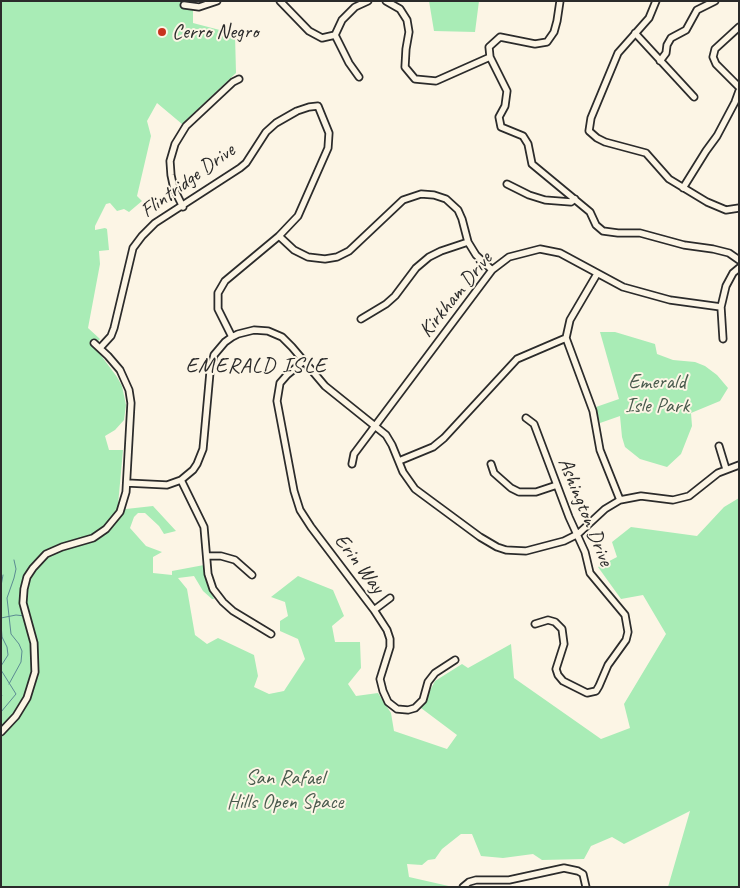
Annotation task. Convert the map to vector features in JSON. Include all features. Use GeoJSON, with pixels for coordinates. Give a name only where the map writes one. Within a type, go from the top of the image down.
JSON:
{"type":"FeatureCollection","features":[{"type":"Feature","properties":{"kind":"street"},"geometry":{"type":"LineString","coordinates":[[184,5],[199,7],[217,1]]}},
{"type":"Feature","properties":{"kind":"street"},"geometry":{"type":"LineString","coordinates":[[280,1],[309,31],[322,38],[335,35]]}},
{"type":"Feature","properties":{"kind":"street"},"geometry":{"type":"LineString","coordinates":[[335,35],[342,20],[355,7],[368,1]]}},
{"type":"Feature","properties":{"kind":"street"},"geometry":{"type":"LineString","coordinates":[[386,1],[400,9],[407,20],[408,32],[405,67],[415,79],[436,81],[490,57]]}},
{"type":"Feature","properties":{"kind":"street"},"geometry":{"type":"LineString","coordinates":[[560,1],[556,26],[547,42],[535,44],[500,37],[489,46],[490,57],[507,91],[505,106],[499,117],[501,127],[523,136],[528,144],[532,164],[590,212],[596,225],[603,231],[640,233],[684,245],[729,253],[739,260]]}},
{"type":"Feature","properties":{"kind":"street"},"geometry":{"type":"LineString","coordinates":[[656,1],[649,18],[618,53],[591,118],[589,131],[596,138],[605,142],[646,153],[669,179],[707,202],[726,210],[739,208]]}},
{"type":"Feature","properties":{"kind":"street"},"geometry":{"type":"LineString","coordinates":[[660,62],[666,53],[667,45],[671,38],[686,30],[697,10],[716,1]]}},
{"type":"Feature","properties":{"kind":"street"},"geometry":{"type":"LineString","coordinates":[[739,27],[716,49],[713,57],[716,64],[739,87]]}},
{"type":"Feature","properties":{"kind":"street"},"geometry":{"type":"LineString","coordinates":[[635,33],[694,97]]}},
{"type":"Feature","properties":{"kind":"street"},"geometry":{"type":"LineString","coordinates":[[335,35],[349,63],[359,77]]}},
{"type":"Feature","properties":{"kind":"street"},"geometry":{"type":"LineString","coordinates":[[183,206],[174,189],[171,175],[170,161],[175,144],[186,126],[233,82],[239,79]]}},
{"type":"Feature","properties":{"kind":"street"},"geometry":{"type":"LineString","coordinates":[[683,188],[717,136],[739,91]]}},
{"type":"Feature","properties":{"kind":"street","name":"Flintridge Drive"},"geometry":{"type":"LineString","coordinates":[[100,348],[111,336],[133,248],[142,236],[155,223],[240,168],[266,132],[276,124],[298,111],[318,106],[329,133],[328,148],[298,216],[279,236],[225,282],[217,297],[218,309],[232,337]]}},
{"type":"Feature","properties":{"kind":"street"},"geometry":{"type":"LineString","coordinates":[[507,184],[529,195],[545,200],[571,202],[575,199]]}},
{"type":"Feature","properties":{"kind":"street"},"geometry":{"type":"LineString","coordinates":[[279,236],[294,250],[308,257],[325,259],[337,257],[349,251],[403,200],[421,194],[434,195],[446,199],[453,205],[462,220],[468,242],[476,255],[492,270]]}},
{"type":"Feature","properties":{"kind":"street"},"geometry":{"type":"LineString","coordinates":[[361,319],[386,304],[395,296],[422,262],[441,251],[468,242]]}},
{"type":"Feature","properties":{"kind":"street","name":"Kirkham Drive"},"geometry":{"type":"LineString","coordinates":[[352,464],[354,454],[492,270],[509,257],[540,249],[560,253],[623,287],[670,300],[721,307]]}},
{"type":"Feature","properties":{"kind":"street"},"geometry":{"type":"LineString","coordinates":[[723,339],[721,307],[726,286],[733,273],[739,268]]}},
{"type":"Feature","properties":{"kind":"street"},"geometry":{"type":"LineString","coordinates":[[597,274],[570,320],[566,338],[593,411],[600,450],[620,500]]}},
{"type":"Feature","properties":{"kind":"street"},"geometry":{"type":"LineString","coordinates":[[127,483],[158,486],[172,484],[181,480],[193,470],[201,457],[212,363],[219,348],[232,337],[254,330],[268,331],[282,337],[325,386],[375,425],[390,440],[407,479],[415,490],[480,537],[506,550],[526,551],[552,545],[578,534],[605,509],[620,500],[641,496],[664,500],[682,498],[694,493],[718,473],[739,465]]}},
{"type":"Feature","properties":{"kind":"street"},"geometry":{"type":"LineString","coordinates":[[399,460],[432,447],[444,438],[518,359],[566,338]]}},
{"type":"Feature","properties":{"kind":"street"},"geometry":{"type":"LineString","coordinates":[[1,732],[16,716],[27,698],[35,672],[34,643],[23,603],[27,578],[33,568],[46,554],[93,538],[115,520],[122,508],[127,483],[130,397],[120,370],[94,343]]}},
{"type":"Feature","properties":{"kind":"street","name":"Erin Way"},"geometry":{"type":"LineString","coordinates":[[304,361],[280,383],[277,401],[294,491],[300,510],[311,528],[374,610],[390,639],[390,647],[380,679],[388,702],[397,709],[408,710],[415,708],[423,700],[428,682],[435,673],[455,660]]}},
{"type":"Feature","properties":{"kind":"street","name":"Ashington Drive"},"geometry":{"type":"LineString","coordinates":[[526,418],[534,424],[569,517],[578,534],[592,577],[625,615],[628,623],[626,640],[608,664],[596,691],[587,693],[563,681],[556,668],[564,644],[562,629],[555,622],[548,620],[535,624]]}},
{"type":"Feature","properties":{"kind":"street"},"geometry":{"type":"LineString","coordinates":[[719,446],[726,469]]}},
{"type":"Feature","properties":{"kind":"street"},"geometry":{"type":"LineString","coordinates":[[491,464],[494,473],[511,488],[520,492],[536,492],[557,485]]}},
{"type":"Feature","properties":{"kind":"street"},"geometry":{"type":"LineString","coordinates":[[181,480],[204,527],[208,556],[208,574],[213,589],[233,611],[271,634]]}},
{"type":"Feature","properties":{"kind":"street"},"geometry":{"type":"LineString","coordinates":[[208,556],[228,557],[235,560],[252,575]]}},
{"type":"Feature","properties":{"kind":"street"},"geometry":{"type":"LineString","coordinates":[[374,610],[390,598]]}},
{"type":"Feature","properties":{"kind":"street"},"geometry":{"type":"LineString","coordinates":[[463,887],[469,882],[476,880],[509,880],[564,868],[583,874],[586,887]]}},
{"type":"Feature","properties":{"kind":"street"},"geometry":{"type":"LineString","coordinates":[[505,887],[509,880]]}},
{"type":"Feature","properties":{"kind":"green space","name":"San Rafael Hills Open Space"},"geometry":{"type":"Polygon","coordinates":[[[1,1],[193,1],[193,23],[235,34],[236,73],[182,124],[157,103],[147,121],[151,136],[137,196],[142,201],[129,212],[124,209],[117,211],[110,203],[106,204],[95,226],[95,230],[107,229],[109,250],[99,251],[100,264],[88,328],[100,339],[94,346],[122,386],[126,405],[124,420],[115,430],[105,436],[109,450],[123,450],[118,505],[126,509],[153,506],[176,531],[164,534],[159,526],[145,513],[138,513],[134,517],[130,528],[146,546],[162,552],[153,557],[153,573],[172,575],[172,571],[204,565],[206,581],[214,599],[203,591],[194,576],[178,578],[187,589],[195,635],[207,644],[218,638],[254,655],[258,676],[254,687],[269,694],[284,691],[305,659],[298,639],[280,631],[280,621],[288,616],[285,602],[271,597],[298,576],[333,590],[344,616],[332,626],[335,642],[360,642],[361,668],[348,684],[356,696],[378,693],[391,713],[394,731],[447,749],[457,735],[421,708],[435,681],[462,664],[468,668],[511,644],[514,678],[601,739],[630,728],[624,704],[666,634],[643,595],[621,599],[598,567],[617,557],[612,542],[631,527],[697,536],[724,507],[739,498],[739,887],[668,887],[690,811],[624,844],[612,837],[591,846],[584,859],[542,860],[533,854],[503,858],[481,856],[472,834],[461,834],[442,849],[435,859],[428,860],[422,865],[407,864],[409,877],[453,887],[1,887],[1,1]]]}},
{"type":"Feature","properties":{"kind":"green space"},"geometry":{"type":"Polygon","coordinates":[[[429,1],[479,1],[475,32],[434,31],[429,1]]]}},
{"type":"Feature","properties":{"kind":"green space","name":"Emerald Isle Park"},"geometry":{"type":"Polygon","coordinates":[[[600,332],[615,332],[655,344],[657,354],[673,360],[695,362],[705,366],[717,375],[728,388],[720,401],[691,413],[692,426],[681,454],[667,467],[640,459],[625,447],[620,416],[600,423],[596,407],[619,399],[600,332]]]}},
{"type":"Feature","properties":{"kind":"waterway"},"geometry":{"type":"LineString","coordinates":[[9,684],[21,662],[22,651],[11,634],[7,598],[16,569],[14,560]]}},
{"type":"Feature","properties":{"kind":"waterway"},"geometry":{"type":"LineString","coordinates":[[1,586],[3,575]]}},
{"type":"Feature","properties":{"kind":"waterway"},"geometry":{"type":"LineString","coordinates":[[1,618],[16,615],[25,616]]}},
{"type":"Feature","properties":{"kind":"waterway"},"geometry":{"type":"LineString","coordinates":[[1,624],[2,637],[7,647],[8,655],[1,666]]}},
{"type":"Feature","properties":{"kind":"waterway"},"geometry":{"type":"LineString","coordinates":[[1,670],[16,694],[1,712]]}},
{"type":"Feature","properties":{"kind":"place","name":"Cerro Negro"},"geometry":{"type":"Point","coordinates":[162,32]}},
{"type":"Feature","properties":{"kind":"district","name":"EMERALD ISLE"},"geometry":{"type":"Point","coordinates":[256,366]}}]}
